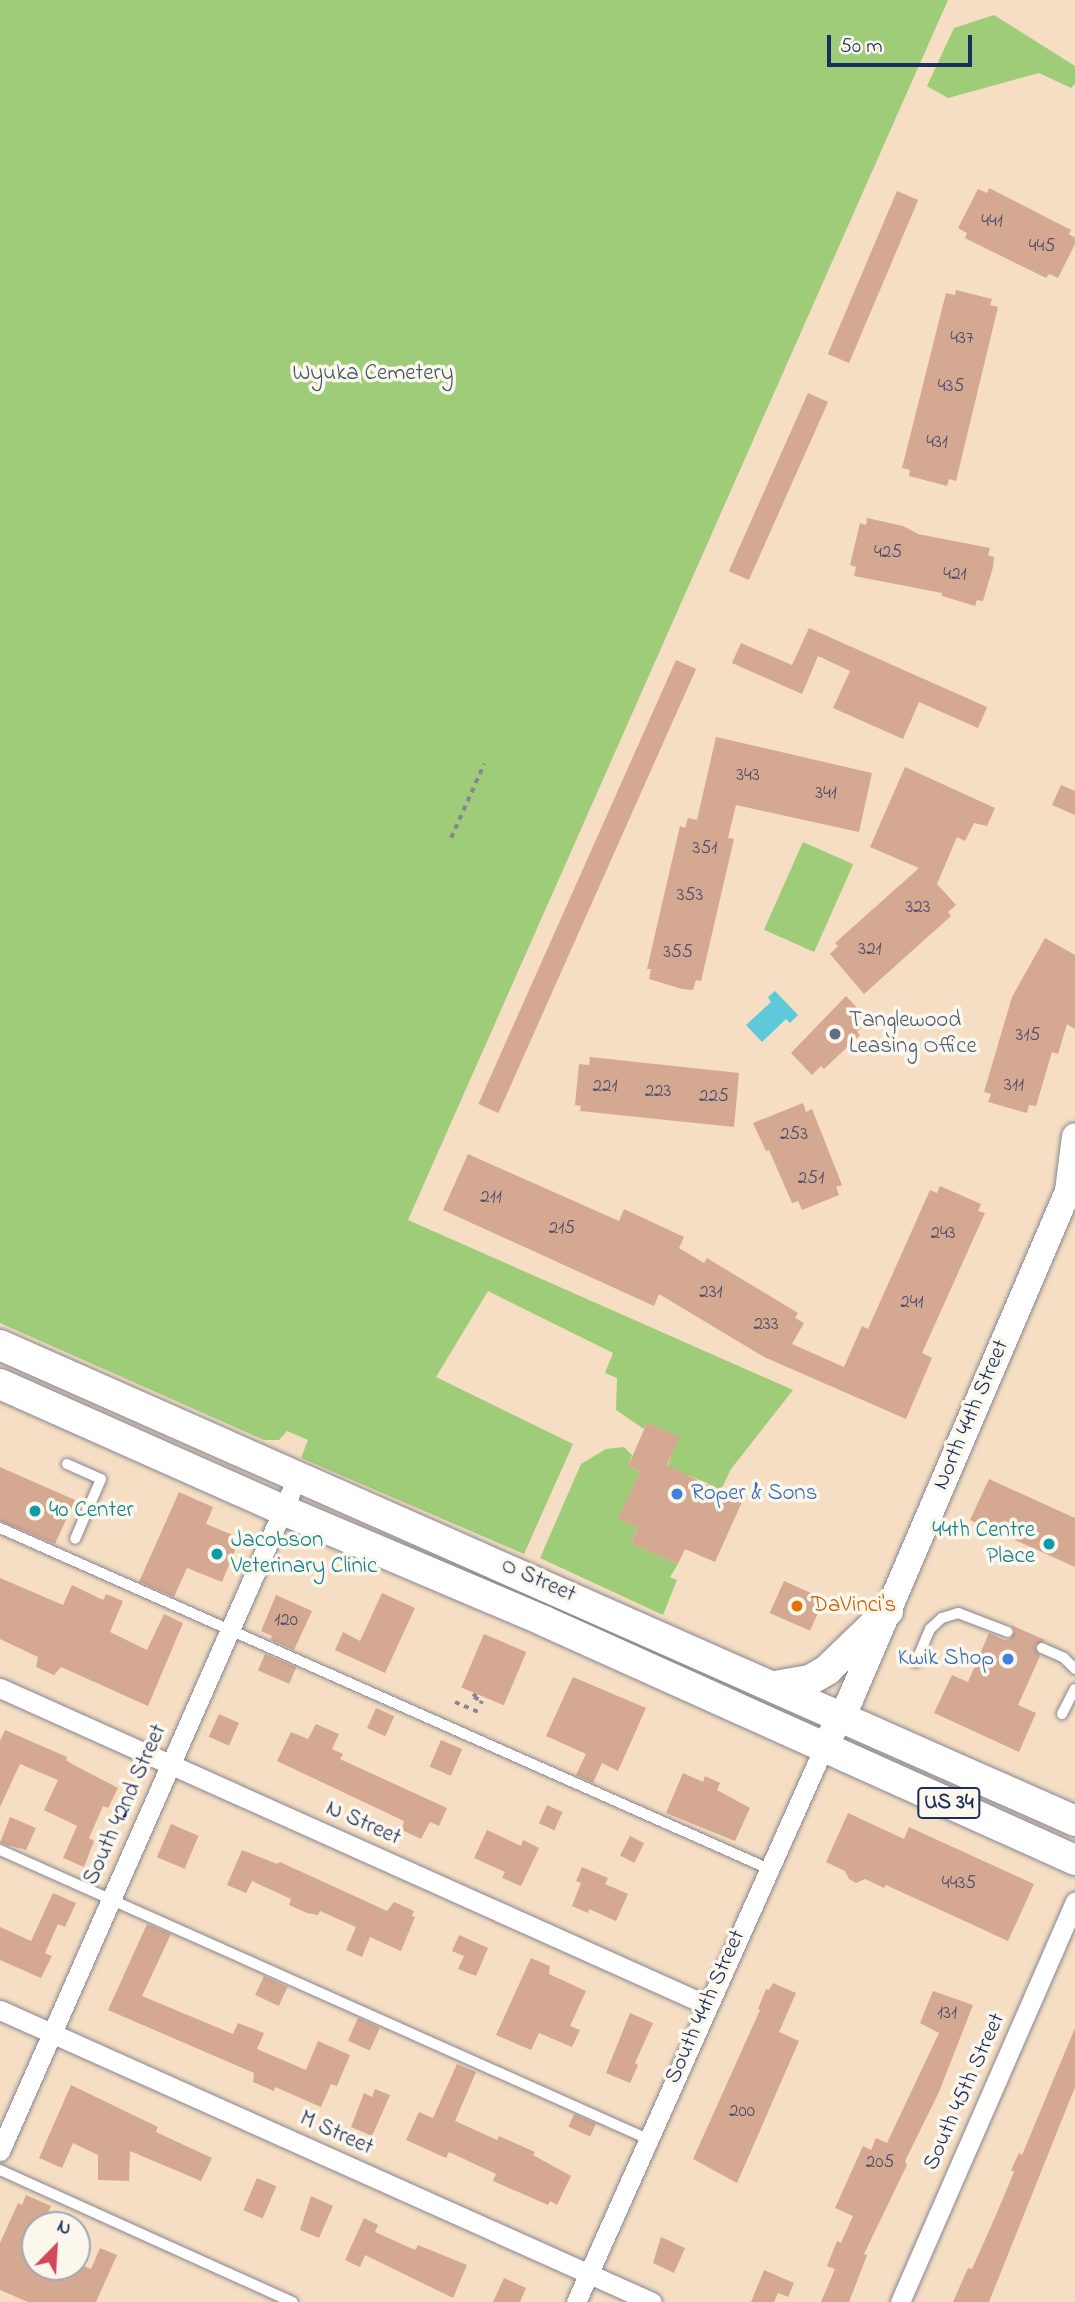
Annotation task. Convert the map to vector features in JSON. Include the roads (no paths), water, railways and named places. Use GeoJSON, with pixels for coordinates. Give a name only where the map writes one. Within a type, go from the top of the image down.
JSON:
{"type":"FeatureCollection","features":[{"type":"Feature","properties":{"kind":"main road","name":"North 44th Street"},"geometry":{"type":"LineString","coordinates":[[841,1715],[1073,1190],[1075,1136]]}},
{"type":"Feature","properties":{"kind":"main road","name":"O Street"},"geometry":{"type":"LineString","coordinates":[[0,1345],[297,1478],[841,1715],[1075,1821]]}},
{"type":"Feature","properties":{"kind":"main road","name":"O Street"},"geometry":{"type":"LineString","coordinates":[[0,1384],[283,1510],[544,1621],[1075,1860]]}},
{"type":"Feature","properties":{"kind":"main road"},"geometry":{"type":"LineString","coordinates":[[775,1686],[810,1680],[827,1670],[888,1611]]}},
{"type":"Feature","properties":{"kind":"main road","name":"South 44th Street"},"geometry":{"type":"LineString","coordinates":[[824,1747],[841,1715]]}},
{"type":"Feature","properties":{"kind":"street","name":"South 42nd Street"},"geometry":{"type":"LineString","coordinates":[[0,2151],[297,1478]]}},
{"type":"Feature","properties":{"kind":"street","name":"N Street"},"geometry":{"type":"LineString","coordinates":[[0,1688],[707,2005]]}},
{"type":"Feature","properties":{"kind":"street","name":"South 44th Street"},"geometry":{"type":"LineString","coordinates":[[576,2302],[767,1868],[824,1747]]}},
{"type":"Feature","properties":{"kind":"street","name":"South 45th Street"},"geometry":{"type":"LineString","coordinates":[[900,2302],[1075,1902]]}},
{"type":"Feature","properties":{"kind":"street","name":"M Street"},"geometry":{"type":"LineString","coordinates":[[0,2010],[652,2302]]}},
{"type":"Feature","properties":{"kind":"lane"},"geometry":{"type":"LineString","coordinates":[[67,1464],[101,1479],[75,1539]]}},
{"type":"Feature","properties":{"kind":"lane"},"geometry":{"type":"LineString","coordinates":[[0,1528],[767,1868]]}},
{"type":"Feature","properties":{"kind":"lane"},"geometry":{"type":"LineString","coordinates":[[916,1662],[930,1629],[950,1615],[958,1613],[1008,1632]]}},
{"type":"Feature","properties":{"kind":"lane"},"geometry":{"type":"LineString","coordinates":[[1042,1648],[1064,1658],[1075,1669]]}},
{"type":"Feature","properties":{"kind":"lane"},"geometry":{"type":"LineString","coordinates":[[1062,1714],[1075,1689]]}},
{"type":"Feature","properties":{"kind":"lane"},"geometry":{"type":"LineString","coordinates":[[0,1850],[648,2139]]}},
{"type":"Feature","properties":{"kind":"lane"},"geometry":{"type":"LineString","coordinates":[[0,2170],[293,2302]]}},
{"type":"Feature","properties":{"kind":"water"},"geometry":{"type":"Polygon","coordinates":[[[775,991],[798,1015],[790,1023],[786,1019],[762,1042],[746,1025],[771,1002],[768,997],[775,991]]]}},
{"type":"Feature","properties":{"kind":"place","name":"Tanglewood Leasing Office"},"geometry":{"type":"Point","coordinates":[835,1034]}},
{"type":"Feature","properties":{"kind":"place","name":"Roper & Sons"},"geometry":{"type":"Point","coordinates":[677,1494]}},
{"type":"Feature","properties":{"kind":"place","name":"40 Center"},"geometry":{"type":"Point","coordinates":[35,1511]}},
{"type":"Feature","properties":{"kind":"place","name":"44th Centre Place"},"geometry":{"type":"Point","coordinates":[1049,1544]}},
{"type":"Feature","properties":{"kind":"place","name":"Jacobson Veterinary Clinic"},"geometry":{"type":"Point","coordinates":[217,1554]}},
{"type":"Feature","properties":{"kind":"place","name":"DaVinci's"},"geometry":{"type":"Point","coordinates":[797,1606]}},
{"type":"Feature","properties":{"kind":"place","name":"Kwik Shop"},"geometry":{"type":"Point","coordinates":[1008,1659]}},
{"type":"Feature","properties":{"kind":"park label","name":"Wyuka Cemetery"},"geometry":{"type":"Point","coordinates":[373,374]}}]}
